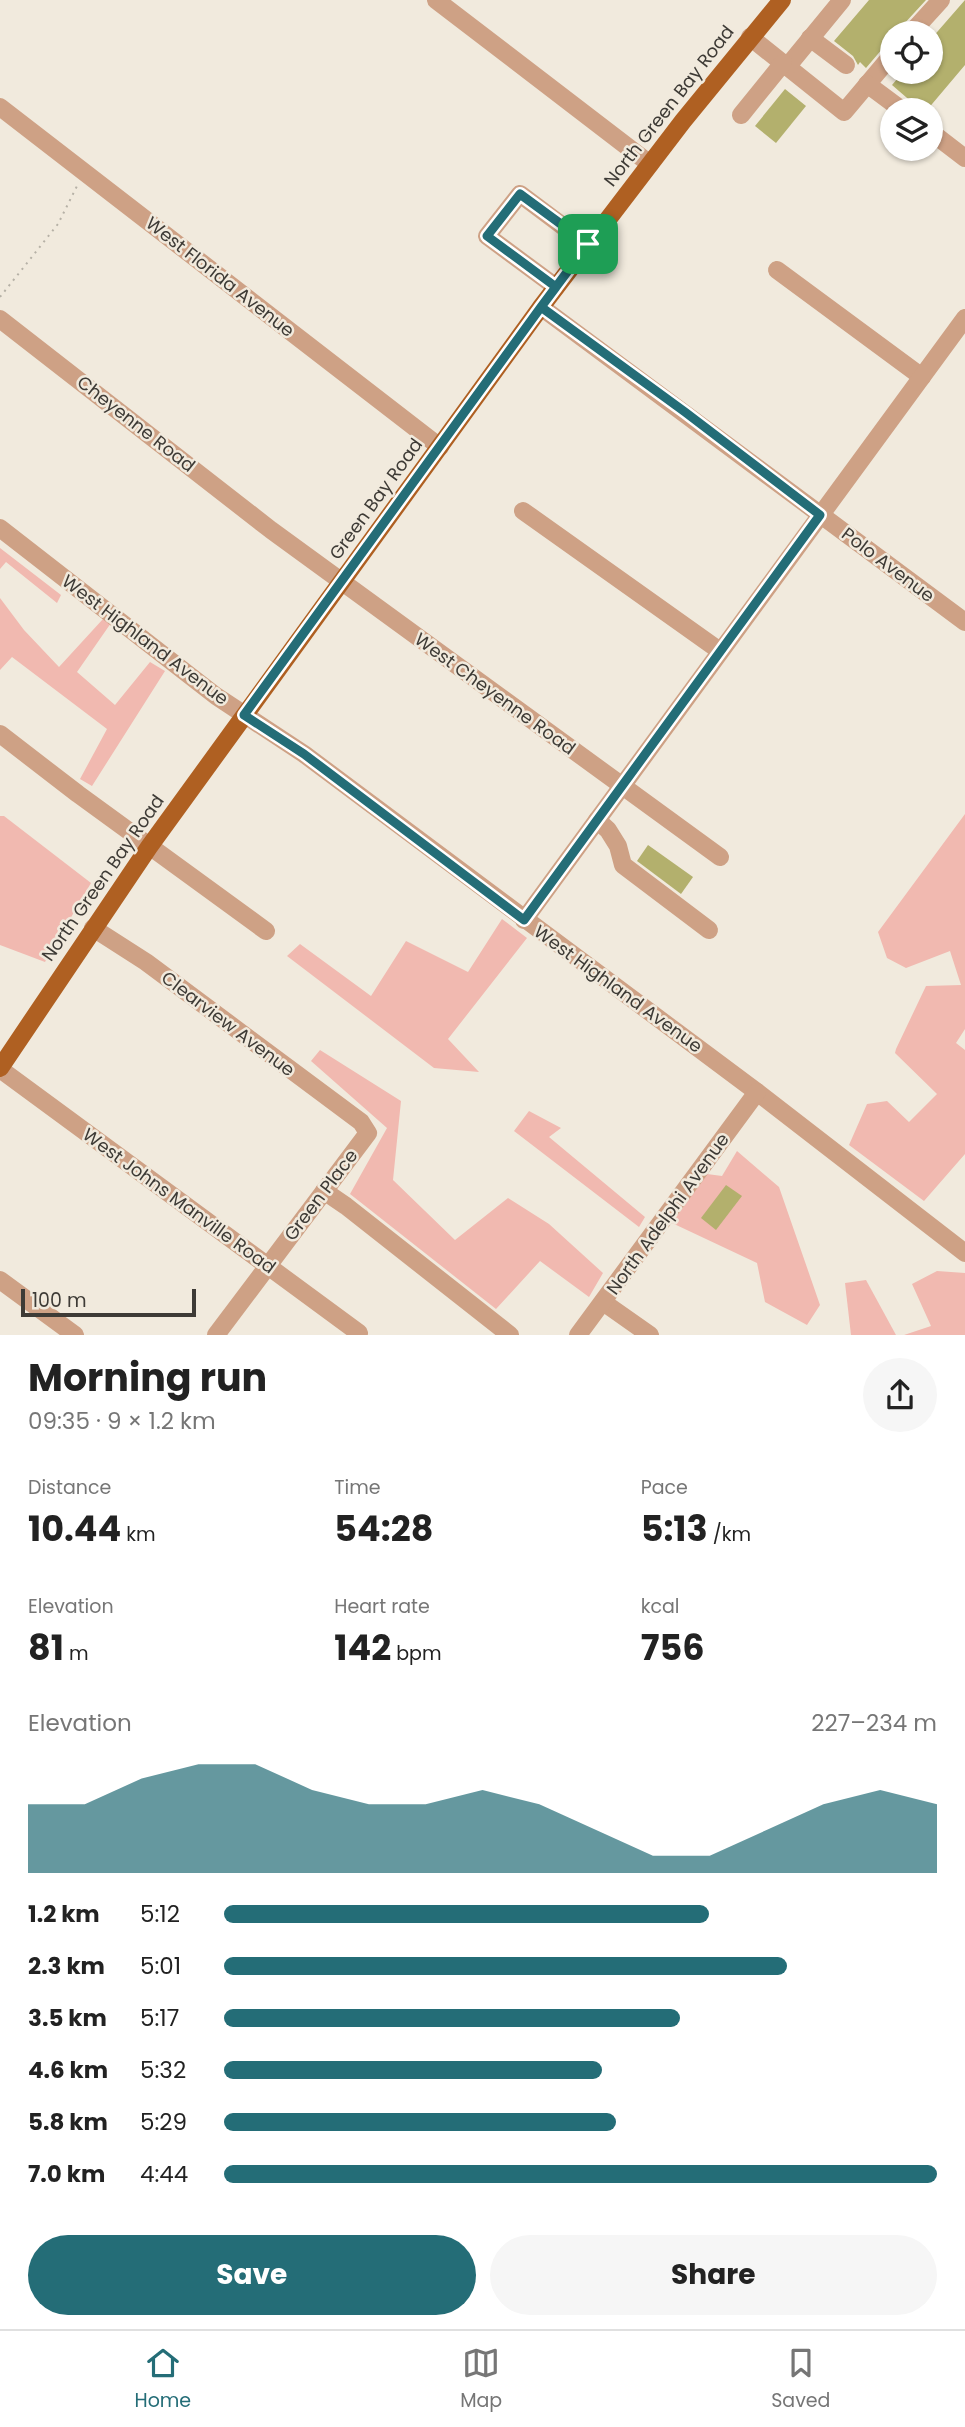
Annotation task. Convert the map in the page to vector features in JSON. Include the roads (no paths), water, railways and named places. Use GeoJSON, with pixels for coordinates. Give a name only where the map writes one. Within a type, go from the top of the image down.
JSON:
{"type":"FeatureCollection","features":[{"type":"Feature","properties":{"kind":"main road","name":"North Green Bay Road"},"geometry":{"type":"LineString","coordinates":[[541,307],[650,164],[782,0]]}},
{"type":"Feature","properties":{"kind":"main road","name":"Green Bay Road"},"geometry":{"type":"LineString","coordinates":[[244,715],[541,307]]}},
{"type":"Feature","properties":{"kind":"main road","name":"North Green Bay Road"},"geometry":{"type":"LineString","coordinates":[[0,1069],[93,928],[244,715]]}},
{"type":"Feature","properties":{"kind":"street"},"geometry":{"type":"LineString","coordinates":[[436,0],[650,164]]}},
{"type":"Feature","properties":{"kind":"street"},"geometry":{"type":"LineString","coordinates":[[741,115],[842,0]]}},
{"type":"Feature","properties":{"kind":"street"},"geometry":{"type":"LineString","coordinates":[[922,21],[941,0]]}},
{"type":"Feature","properties":{"kind":"street"},"geometry":{"type":"LineString","coordinates":[[750,37],[844,112],[880,69]]}},
{"type":"Feature","properties":{"kind":"street"},"geometry":{"type":"LineString","coordinates":[[810,38],[846,65]]}},
{"type":"Feature","properties":{"kind":"street"},"geometry":{"type":"LineString","coordinates":[[867,84],[885,98]]}},
{"type":"Feature","properties":{"kind":"street","name":"West Florida Avenue"},"geometry":{"type":"LineString","coordinates":[[0,107],[439,447]]}},
{"type":"Feature","properties":{"kind":"street"},"geometry":{"type":"LineString","coordinates":[[943,141],[965,158]]}},
{"type":"Feature","properties":{"kind":"street"},"geometry":{"type":"LineString","coordinates":[[556,287],[487,236],[520,194],[588,244]]}},
{"type":"Feature","properties":{"kind":"street"},"geometry":{"type":"LineString","coordinates":[[777,270],[922,377]]}},
{"type":"Feature","properties":{"kind":"street","name":"Polo Avenue"},"geometry":{"type":"LineString","coordinates":[[541,307],[965,622]]}},
{"type":"Feature","properties":{"kind":"street"},"geometry":{"type":"LineString","coordinates":[[524,920],[965,318]]}},
{"type":"Feature","properties":{"kind":"street","name":"Cheyenne Road"},"geometry":{"type":"LineString","coordinates":[[0,319],[271,530]]}},
{"type":"Feature","properties":{"kind":"street"},"geometry":{"type":"LineString","coordinates":[[523,511],[720,651]]}},
{"type":"Feature","properties":{"kind":"street","name":"West Highland Avenue"},"geometry":{"type":"LineString","coordinates":[[0,528],[244,715],[304,754],[757,1092],[965,1253]]}},
{"type":"Feature","properties":{"kind":"street","name":"West Cheyenne Road"},"geometry":{"type":"LineString","coordinates":[[271,530],[720,857]]}},
{"type":"Feature","properties":{"kind":"street"},"geometry":{"type":"LineString","coordinates":[[0,734],[149,847],[266,931]]}},
{"type":"Feature","properties":{"kind":"street"},"geometry":{"type":"LineString","coordinates":[[597,820],[608,830],[618,846],[623,865],[709,930]]}},
{"type":"Feature","properties":{"kind":"street","name":"Clearview Avenue"},"geometry":{"type":"LineString","coordinates":[[93,928],[146,962],[361,1122]]}},
{"type":"Feature","properties":{"kind":"street","name":"West Johns Manville Road"},"geometry":{"type":"LineString","coordinates":[[0,1069],[359,1333]]}},
{"type":"Feature","properties":{"kind":"street","name":"North Adelphi Avenue"},"geometry":{"type":"LineString","coordinates":[[578,1335],[757,1092]]}},
{"type":"Feature","properties":{"kind":"street","name":"Green Place"},"geometry":{"type":"LineString","coordinates":[[216,1335],[368,1133],[361,1122]]}},
{"type":"Feature","properties":{"kind":"street"},"geometry":{"type":"LineString","coordinates":[[324,1191],[510,1335]]}},
{"type":"Feature","properties":{"kind":"street"},"geometry":{"type":"LineString","coordinates":[[0,1280],[75,1335]]}},
{"type":"Feature","properties":{"kind":"street"},"geometry":{"type":"LineString","coordinates":[[603,1302],[650,1335]]}}]}
